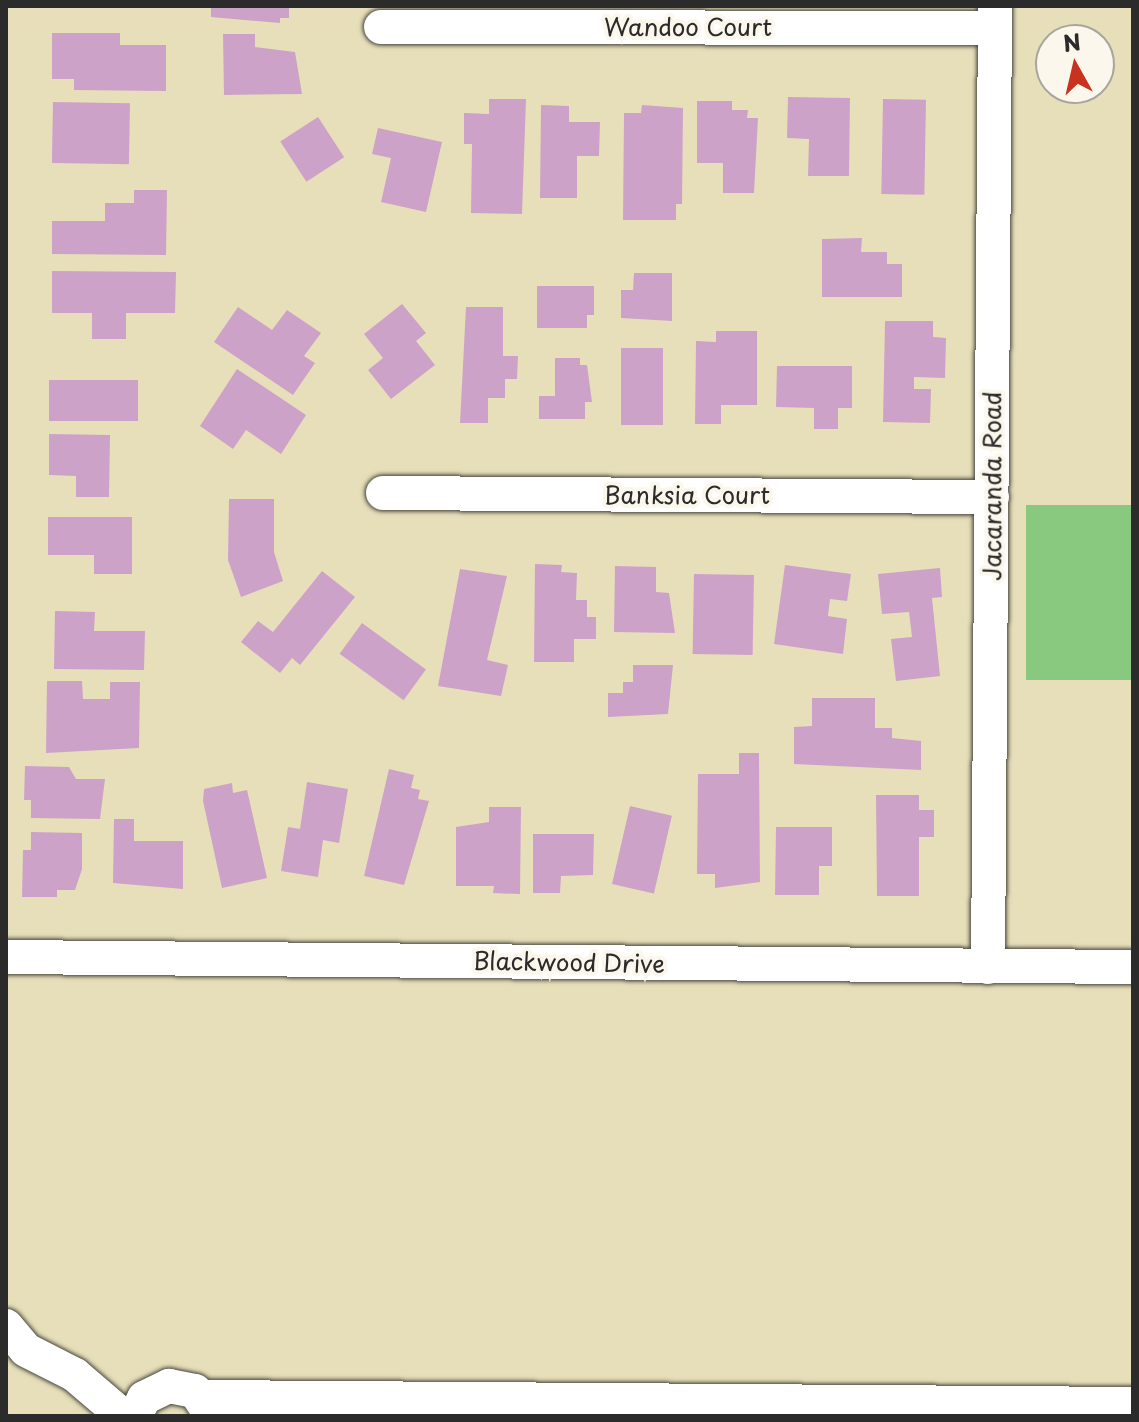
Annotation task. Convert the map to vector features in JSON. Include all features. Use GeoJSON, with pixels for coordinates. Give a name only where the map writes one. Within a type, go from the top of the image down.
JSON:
{"type":"FeatureCollection","features":[{"type":"Feature","properties":{"kind":"street","name":"Wandoo Court"},"geometry":{"type":"LineString","coordinates":[[381,27],[995,17]]}},
{"type":"Feature","properties":{"kind":"street","name":"Jacaranda Road"},"geometry":{"type":"LineString","coordinates":[[988,967],[995,17]]}},
{"type":"Feature","properties":{"kind":"street","name":"Banksia Court"},"geometry":{"type":"LineString","coordinates":[[383,493],[992,497]]}},
{"type":"Feature","properties":{"kind":"street","name":"Blackwood Drive"},"geometry":{"type":"LineString","coordinates":[[6,957],[1133,967]]}},
{"type":"Feature","properties":{"kind":"street"},"geometry":{"type":"LineString","coordinates":[[6,1326],[26,1350],[75,1375],[123,1416]]}},
{"type":"Feature","properties":{"kind":"street"},"geometry":{"type":"LineString","coordinates":[[75,1375],[156,1389],[182,1386],[207,1406],[268,1393],[974,1409],[1133,1404]]}},
{"type":"Feature","properties":{"kind":"street"},"geometry":{"type":"LineString","coordinates":[[135,1416],[156,1389]]}},
{"type":"Feature","properties":{"kind":"street"},"geometry":{"type":"LineString","coordinates":[[231,1416],[268,1393]]}},
{"type":"Feature","properties":{"kind":"green space"},"geometry":{"type":"Polygon","coordinates":[[[1026,505],[1133,505],[1133,680],[1026,680],[1026,505]]]}},
{"type":"Feature","properties":{"kind":"building"},"geometry":{"type":"Polygon","coordinates":[[[211,6],[289,6],[289,18],[280,18],[280,23],[211,17],[211,6]]]}},
{"type":"Feature","properties":{"kind":"building"},"geometry":{"type":"Polygon","coordinates":[[[52,33],[120,33],[120,45],[166,45],[166,91],[74,90],[74,79],[52,79],[52,33]]]}},
{"type":"Feature","properties":{"kind":"building"},"geometry":{"type":"Polygon","coordinates":[[[223,34],[255,34],[255,47],[295,52],[302,94],[224,95],[223,34]]]}},
{"type":"Feature","properties":{"kind":"building"},"geometry":{"type":"Polygon","coordinates":[[[788,97],[850,98],[849,176],[808,176],[809,139],[787,138],[788,97]]]}},
{"type":"Feature","properties":{"kind":"building"},"geometry":{"type":"Polygon","coordinates":[[[489,99],[526,99],[522,214],[471,213],[472,144],[464,144],[464,113],[489,114],[489,99]]]}},
{"type":"Feature","properties":{"kind":"building"},"geometry":{"type":"Polygon","coordinates":[[[883,99],[926,100],[924,195],[881,194],[883,99]]]}},
{"type":"Feature","properties":{"kind":"building"},"geometry":{"type":"Polygon","coordinates":[[[697,101],[732,101],[732,110],[748,110],[747,118],[758,118],[754,193],[723,193],[723,163],[697,163],[697,101]]]}},
{"type":"Feature","properties":{"kind":"building"},"geometry":{"type":"Polygon","coordinates":[[[53,102],[130,103],[129,164],[52,163],[53,102]]]}},
{"type":"Feature","properties":{"kind":"building"},"geometry":{"type":"Polygon","coordinates":[[[541,105],[569,106],[569,122],[600,122],[599,156],[577,156],[577,198],[540,198],[541,105]]]}},
{"type":"Feature","properties":{"kind":"building"},"geometry":{"type":"Polygon","coordinates":[[[642,105],[683,108],[682,204],[676,204],[676,220],[623,220],[624,113],[641,113],[642,105]]]}},
{"type":"Feature","properties":{"kind":"building"},"geometry":{"type":"Polygon","coordinates":[[[318,117],[344,157],[306,182],[280,142],[318,117]]]}},
{"type":"Feature","properties":{"kind":"building"},"geometry":{"type":"Polygon","coordinates":[[[378,128],[442,142],[426,212],[381,202],[391,158],[372,154],[378,128]]]}},
{"type":"Feature","properties":{"kind":"building"},"geometry":{"type":"Polygon","coordinates":[[[134,190],[167,190],[166,255],[52,254],[52,221],[105,221],[105,203],[134,203],[134,190]]]}},
{"type":"Feature","properties":{"kind":"building"},"geometry":{"type":"Polygon","coordinates":[[[862,238],[861,252],[887,252],[887,264],[902,264],[902,297],[822,297],[822,239],[862,238]]]}},
{"type":"Feature","properties":{"kind":"building"},"geometry":{"type":"Polygon","coordinates":[[[52,271],[176,272],[175,313],[126,313],[126,339],[92,339],[92,313],[52,313],[52,271]]]}},
{"type":"Feature","properties":{"kind":"building"},"geometry":{"type":"Polygon","coordinates":[[[634,273],[672,273],[672,321],[621,318],[621,290],[633,290],[634,273]]]}},
{"type":"Feature","properties":{"kind":"building"},"geometry":{"type":"Polygon","coordinates":[[[537,286],[594,286],[594,315],[587,315],[587,328],[537,328],[537,286]]]}},
{"type":"Feature","properties":{"kind":"building"},"geometry":{"type":"Polygon","coordinates":[[[402,304],[426,333],[416,341],[435,365],[391,399],[368,370],[383,358],[364,334],[402,304]]]}},
{"type":"Feature","properties":{"kind":"building"},"geometry":{"type":"Polygon","coordinates":[[[238,307],[272,330],[287,310],[321,333],[304,356],[315,363],[293,395],[214,342],[238,307]]]}},
{"type":"Feature","properties":{"kind":"building"},"geometry":{"type":"Polygon","coordinates":[[[466,307],[503,307],[503,356],[518,356],[517,379],[505,379],[505,398],[488,398],[488,423],[460,423],[466,307]]]}},
{"type":"Feature","properties":{"kind":"building"},"geometry":{"type":"Polygon","coordinates":[[[885,321],[933,321],[933,337],[946,338],[945,378],[914,377],[914,389],[931,389],[930,423],[883,422],[885,321]]]}},
{"type":"Feature","properties":{"kind":"building"},"geometry":{"type":"Polygon","coordinates":[[[716,331],[757,331],[757,405],[721,405],[721,424],[695,424],[696,341],[716,342],[716,331]]]}},
{"type":"Feature","properties":{"kind":"building"},"geometry":{"type":"Polygon","coordinates":[[[621,348],[663,348],[663,425],[621,425],[621,348]]]}},
{"type":"Feature","properties":{"kind":"building"},"geometry":{"type":"Polygon","coordinates":[[[555,358],[580,358],[580,365],[587,365],[592,402],[585,402],[585,419],[539,419],[539,396],[555,396],[555,358]]]}},
{"type":"Feature","properties":{"kind":"building"},"geometry":{"type":"Polygon","coordinates":[[[777,366],[852,366],[852,408],[838,408],[838,429],[814,429],[814,408],[776,407],[777,366]]]}},
{"type":"Feature","properties":{"kind":"building"},"geometry":{"type":"Polygon","coordinates":[[[237,369],[306,415],[281,454],[246,430],[233,449],[200,426],[237,369]]]}},
{"type":"Feature","properties":{"kind":"building"},"geometry":{"type":"Polygon","coordinates":[[[49,380],[138,380],[138,421],[49,421],[49,380]]]}},
{"type":"Feature","properties":{"kind":"building"},"geometry":{"type":"Polygon","coordinates":[[[49,434],[110,435],[109,497],[76,497],[76,476],[49,475],[49,434]]]}},
{"type":"Feature","properties":{"kind":"building"},"geometry":{"type":"Polygon","coordinates":[[[229,499],[274,499],[274,552],[283,581],[241,597],[228,560],[229,499]]]}},
{"type":"Feature","properties":{"kind":"building"},"geometry":{"type":"Polygon","coordinates":[[[48,517],[132,517],[132,574],[94,574],[94,555],[48,555],[48,517]]]}},
{"type":"Feature","properties":{"kind":"building"},"geometry":{"type":"Polygon","coordinates":[[[535,564],[562,565],[561,572],[577,573],[576,600],[587,600],[587,617],[596,617],[596,639],[574,639],[574,662],[534,662],[535,564]]]}},
{"type":"Feature","properties":{"kind":"building"},"geometry":{"type":"Polygon","coordinates":[[[785,565],[851,574],[847,601],[830,599],[828,616],[847,619],[843,654],[774,644],[785,565]]]}},
{"type":"Feature","properties":{"kind":"building"},"geometry":{"type":"Polygon","coordinates":[[[615,566],[656,567],[656,592],[669,593],[675,633],[614,632],[615,566]]]}},
{"type":"Feature","properties":{"kind":"building"},"geometry":{"type":"Polygon","coordinates":[[[940,568],[942,597],[932,598],[940,676],[896,681],[891,639],[912,637],[909,612],[882,614],[878,574],[940,568]]]}},
{"type":"Feature","properties":{"kind":"building"},"geometry":{"type":"Polygon","coordinates":[[[460,569],[507,576],[487,660],[508,665],[501,696],[438,686],[460,569]]]}},
{"type":"Feature","properties":{"kind":"building"},"geometry":{"type":"Polygon","coordinates":[[[322,571],[355,597],[300,665],[292,658],[280,673],[241,642],[258,621],[273,632],[322,571]]]}},
{"type":"Feature","properties":{"kind":"building"},"geometry":{"type":"Polygon","coordinates":[[[694,574],[754,575],[753,655],[693,654],[694,574]]]}},
{"type":"Feature","properties":{"kind":"building"},"geometry":{"type":"Polygon","coordinates":[[[55,611],[95,612],[94,631],[145,631],[144,670],[54,669],[55,611]]]}},
{"type":"Feature","properties":{"kind":"building"},"geometry":{"type":"Polygon","coordinates":[[[362,623],[426,669],[404,700],[340,654],[362,623]]]}},
{"type":"Feature","properties":{"kind":"building"},"geometry":{"type":"Polygon","coordinates":[[[633,665],[673,665],[668,714],[608,717],[608,693],[623,693],[623,682],[633,682],[633,665]]]}},
{"type":"Feature","properties":{"kind":"building"},"geometry":{"type":"Polygon","coordinates":[[[47,681],[82,681],[83,699],[110,699],[110,682],[140,682],[139,748],[46,753],[47,681]]]}},
{"type":"Feature","properties":{"kind":"building"},"geometry":{"type":"Polygon","coordinates":[[[812,698],[875,698],[875,728],[892,728],[892,738],[921,741],[921,770],[794,764],[794,727],[812,726],[812,698]]]}},
{"type":"Feature","properties":{"kind":"building"},"geometry":{"type":"Polygon","coordinates":[[[739,753],[759,753],[760,882],[715,888],[715,874],[697,874],[698,774],[739,774],[739,753]]]}},
{"type":"Feature","properties":{"kind":"building"},"geometry":{"type":"Polygon","coordinates":[[[25,766],[69,767],[76,779],[105,779],[100,819],[31,818],[31,800],[24,800],[25,766]]]}},
{"type":"Feature","properties":{"kind":"building"},"geometry":{"type":"Polygon","coordinates":[[[389,769],[414,775],[411,788],[420,790],[418,799],[429,801],[404,885],[364,876],[389,769]]]}},
{"type":"Feature","properties":{"kind":"building"},"geometry":{"type":"Polygon","coordinates":[[[307,782],[348,789],[339,843],[323,840],[318,877],[281,871],[288,827],[300,829],[307,782]]]}},
{"type":"Feature","properties":{"kind":"building"},"geometry":{"type":"Polygon","coordinates":[[[232,783],[233,793],[247,790],[267,878],[222,888],[203,801],[204,789],[232,783]]]}},
{"type":"Feature","properties":{"kind":"building"},"geometry":{"type":"Polygon","coordinates":[[[876,795],[919,795],[919,810],[934,810],[934,837],[919,837],[919,896],[877,896],[876,795]]]}},
{"type":"Feature","properties":{"kind":"building"},"geometry":{"type":"Polygon","coordinates":[[[630,806],[672,816],[654,894],[612,884],[630,806]]]}},
{"type":"Feature","properties":{"kind":"building"},"geometry":{"type":"Polygon","coordinates":[[[489,807],[521,807],[520,894],[493,893],[494,886],[456,886],[456,827],[489,822],[489,807]]]}},
{"type":"Feature","properties":{"kind":"building"},"geometry":{"type":"Polygon","coordinates":[[[114,819],[134,819],[134,841],[183,841],[183,889],[113,883],[114,819]]]}},
{"type":"Feature","properties":{"kind":"building"},"geometry":{"type":"Polygon","coordinates":[[[776,827],[832,827],[832,866],[819,866],[819,895],[775,895],[776,827]]]}},
{"type":"Feature","properties":{"kind":"building"},"geometry":{"type":"Polygon","coordinates":[[[31,832],[82,833],[82,869],[75,890],[57,890],[57,897],[22,897],[23,850],[31,850],[31,832]]]}},
{"type":"Feature","properties":{"kind":"building"},"geometry":{"type":"Polygon","coordinates":[[[533,834],[594,834],[593,875],[561,876],[560,893],[533,893],[533,834]]]}}]}
